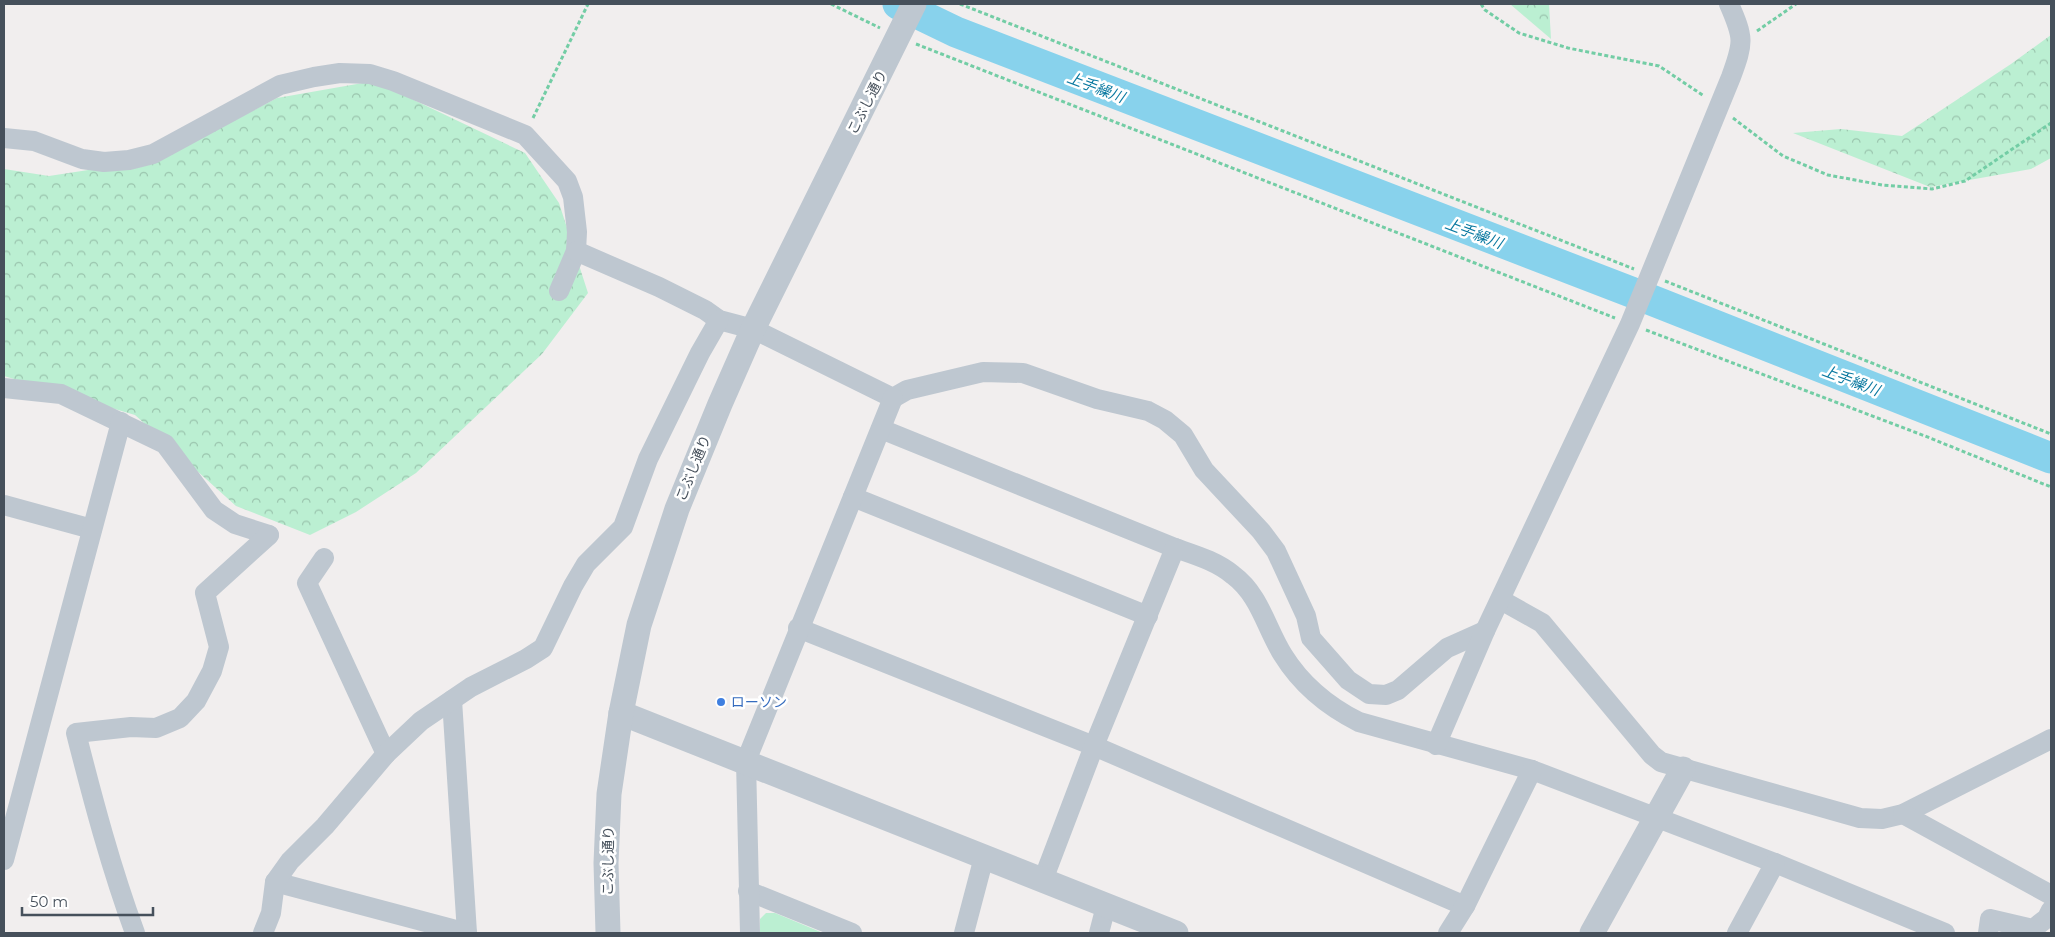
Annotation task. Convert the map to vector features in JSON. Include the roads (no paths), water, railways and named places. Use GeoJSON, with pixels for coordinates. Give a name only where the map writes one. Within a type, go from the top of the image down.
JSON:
{"type":"FeatureCollection","features":[{"type":"Feature","properties":{"kind":"street","name":"こぶし通り"},"geometry":{"type":"LineString","coordinates":[[608,933],[606,863],[610,794],[621,713],[639,625],[676,509],[753,329],[914,4]]}},
{"type":"Feature","properties":{"kind":"street"},"geometry":{"type":"LineString","coordinates":[[1436,744],[1485,631],[1630,324],[1740,54],[1742,41],[1739,27],[1729,4]]}},
{"type":"Feature","properties":{"kind":"street"},"geometry":{"type":"LineString","coordinates":[[4,138],[34,142],[82,159],[104,162],[129,160],[153,154],[280,86],[314,77],[340,74],[370,74],[393,81],[525,134],[567,180],[573,197],[578,232],[576,251],[560,291]]}},
{"type":"Feature","properties":{"kind":"street"},"geometry":{"type":"LineString","coordinates":[[576,251],[659,287],[705,310],[719,320],[753,329],[893,398]]}},
{"type":"Feature","properties":{"kind":"street"},"geometry":{"type":"LineString","coordinates":[[263,933],[271,913],[275,882],[290,862],[325,826],[386,754],[421,721],[471,687],[526,659],[543,648],[573,586],[586,564],[623,527],[648,459],[700,353],[719,320]]}},
{"type":"Feature","properties":{"kind":"street"},"geometry":{"type":"LineString","coordinates":[[750,933],[746,761],[798,628],[893,398],[907,390],[983,372],[1023,373],[1097,399],[1148,411],[1165,420],[1183,436],[1204,470],[1276,551],[1306,616],[1312,638],[1348,680],[1369,694],[1386,695],[1398,690],[1447,648],[1485,631]]}},
{"type":"Feature","properties":{"kind":"street"},"geometry":{"type":"LineString","coordinates":[[4,388],[61,394],[165,444],[214,510],[235,524],[269,535],[205,593],[218,647],[212,671],[196,701],[180,718],[156,728],[131,727],[76,732],[120,892],[135,933]]}},
{"type":"Feature","properties":{"kind":"street"},"geometry":{"type":"LineString","coordinates":[[4,860],[121,422]]}},
{"type":"Feature","properties":{"kind":"street"},"geometry":{"type":"LineString","coordinates":[[881,429],[1174,548],[1211,560],[1238,579],[1248,589],[1260,607],[1283,655],[1306,684],[1340,713],[1359,722],[1532,770],[1775,863],[1945,933]]}},
{"type":"Feature","properties":{"kind":"street"},"geometry":{"type":"LineString","coordinates":[[853,497],[1148,616]]}},
{"type":"Feature","properties":{"kind":"street"},"geometry":{"type":"LineString","coordinates":[[4,505],[92,529]]}},
{"type":"Feature","properties":{"kind":"street"},"geometry":{"type":"LineString","coordinates":[[1043,880],[1094,746],[1174,548]]}},
{"type":"Feature","properties":{"kind":"street"},"geometry":{"type":"LineString","coordinates":[[324,558],[307,583],[386,754]]}},
{"type":"Feature","properties":{"kind":"street"},"geometry":{"type":"LineString","coordinates":[[1500,600],[1542,623],[1652,755],[1661,762],[1860,818],[1882,819],[1903,814],[2051,739]]}},
{"type":"Feature","properties":{"kind":"street"},"geometry":{"type":"LineString","coordinates":[[798,628],[1094,746],[1465,906]]}},
{"type":"Feature","properties":{"kind":"street"},"geometry":{"type":"LineString","coordinates":[[275,882],[467,933],[452,700]]}},
{"type":"Feature","properties":{"kind":"street"},"geometry":{"type":"LineString","coordinates":[[621,713],[1176,933]]}},
{"type":"Feature","properties":{"kind":"street"},"geometry":{"type":"LineString","coordinates":[[1592,933],[1683,769]]}},
{"type":"Feature","properties":{"kind":"street"},"geometry":{"type":"LineString","coordinates":[[1448,933],[1465,906],[1532,770]]}},
{"type":"Feature","properties":{"kind":"street"},"geometry":{"type":"LineString","coordinates":[[1903,814],[2051,896]]}},
{"type":"Feature","properties":{"kind":"street"},"geometry":{"type":"LineString","coordinates":[[964,933],[984,857]]}},
{"type":"Feature","properties":{"kind":"street"},"geometry":{"type":"LineString","coordinates":[[1737,933],[1775,863]]}},
{"type":"Feature","properties":{"kind":"street"},"geometry":{"type":"LineString","coordinates":[[748,891],[852,933]]}},
{"type":"Feature","properties":{"kind":"street"},"geometry":{"type":"LineString","coordinates":[[1099,933],[1106,906]]}},
{"type":"Feature","properties":{"kind":"street"},"geometry":{"type":"LineString","coordinates":[[1988,933],[1990,919],[2032,929],[2047,918],[2051,910]]}},
{"type":"Feature","properties":{"kind":"waterway","name":"上手繰川"},"geometry":{"type":"LineString","coordinates":[[898,4],[956,32],[1631,292],[2051,458]]}},
{"type":"Feature","properties":{"kind":"place","name":"ローソン"},"geometry":{"type":"Point","coordinates":[721,702]}}]}
